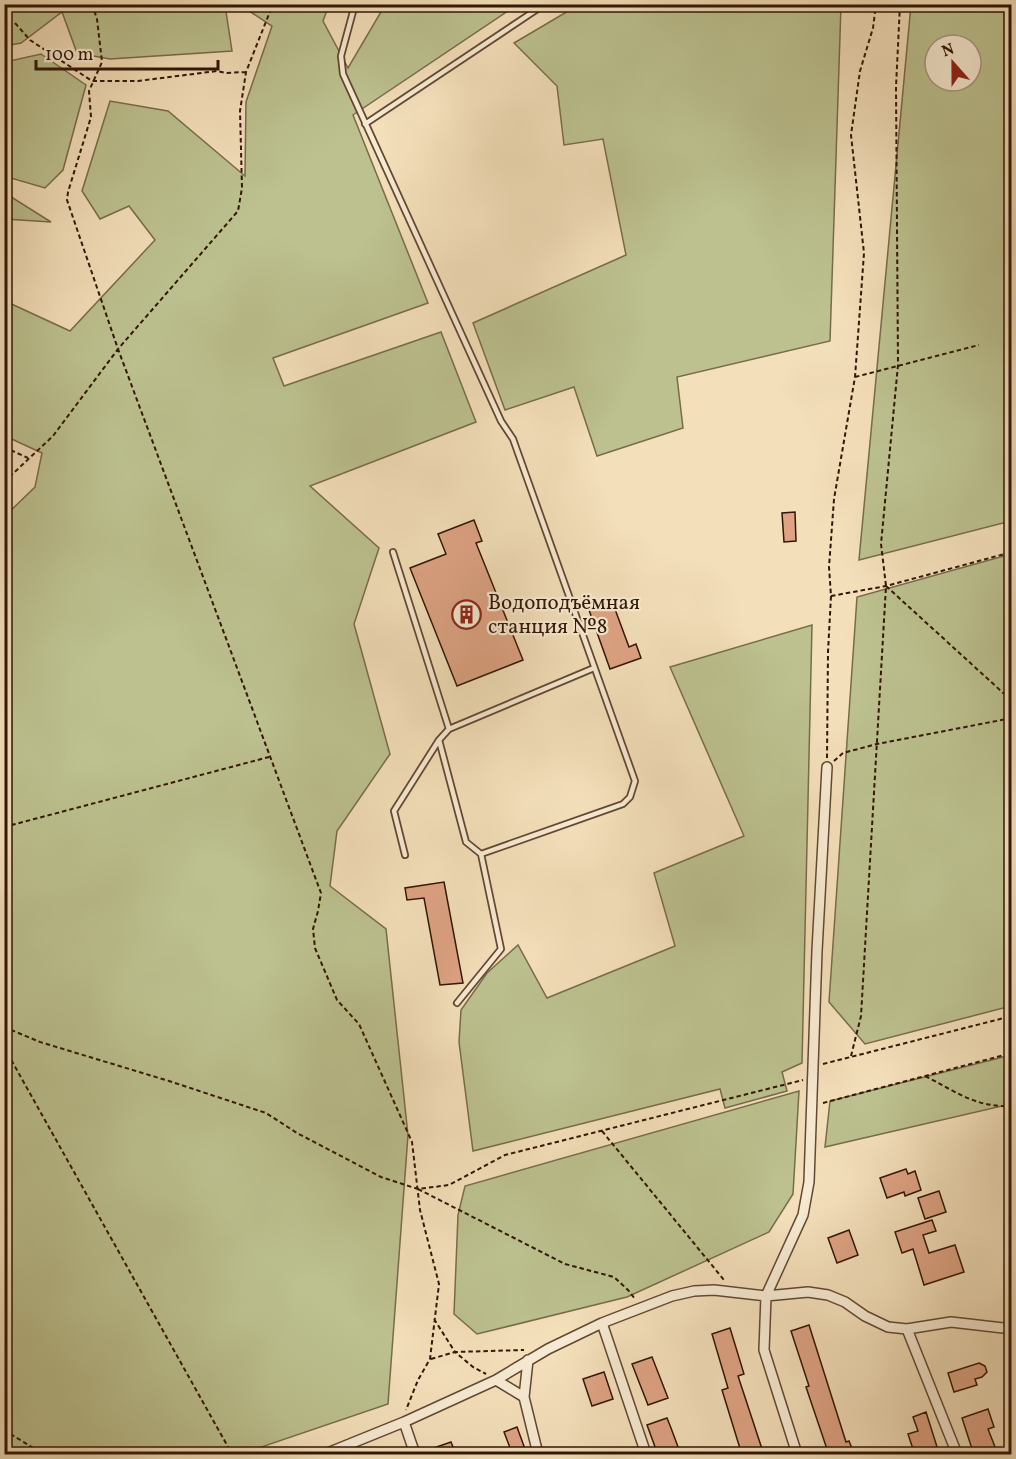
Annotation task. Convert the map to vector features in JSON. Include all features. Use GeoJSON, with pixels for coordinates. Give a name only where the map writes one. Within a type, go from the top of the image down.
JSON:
{"type":"FeatureCollection","features":[{"type":"Feature","properties":{"kind":"street"},"geometry":{"type":"LineString","coordinates":[[797,1455],[764,1350],[766,1296],[803,1215],[809,1182],[812,1067],[827,767]]}},
{"type":"Feature","properties":{"kind":"street"},"geometry":{"type":"LineString","coordinates":[[325,1455],[496,1380],[528,1360],[602,1323],[672,1296],[694,1291],[734,1291],[766,1296],[808,1292],[828,1295],[845,1302],[888,1327],[907,1329],[951,1322],[1011,1329]]}},
{"type":"Feature","properties":{"kind":"street"},"geometry":{"type":"LineString","coordinates":[[602,1323],[646,1455]]}},
{"type":"Feature","properties":{"kind":"street"},"geometry":{"type":"LineString","coordinates":[[907,1329],[957,1455]]}},
{"type":"Feature","properties":{"kind":"street"},"geometry":{"type":"LineString","coordinates":[[528,1360],[524,1396],[538,1455]]}},
{"type":"Feature","properties":{"kind":"street"},"geometry":{"type":"LineString","coordinates":[[496,1380],[524,1396]]}},
{"type":"Feature","properties":{"kind":"street"},"geometry":{"type":"LineString","coordinates":[[404,1422],[415,1455]]}},
{"type":"Feature","properties":{"kind":"lane"},"geometry":{"type":"LineString","coordinates":[[355,4],[340,56],[343,74],[501,421],[513,439],[635,781],[630,797],[623,804],[481,854]]}},
{"type":"Feature","properties":{"kind":"lane"},"geometry":{"type":"LineString","coordinates":[[365,124],[545,4]]}},
{"type":"Feature","properties":{"kind":"lane"},"geometry":{"type":"LineString","coordinates":[[393,552],[449,729]]}},
{"type":"Feature","properties":{"kind":"lane"},"geometry":{"type":"LineString","coordinates":[[405,855],[394,812],[449,729],[594,668]]}},
{"type":"Feature","properties":{"kind":"lane"},"geometry":{"type":"LineString","coordinates":[[440,740],[466,842],[481,854],[501,949],[457,1003]]}},
{"type":"Feature","properties":{"kind":"path"},"geometry":{"type":"LineString","coordinates":[[92,4],[97,19],[102,62],[89,91],[91,117],[67,200],[118,349],[268,757],[321,893],[313,929],[315,948],[337,1000],[359,1024],[412,1142],[420,1210],[439,1284],[430,1359],[406,1408],[404,1422]]}},
{"type":"Feature","properties":{"kind":"path"},"geometry":{"type":"LineString","coordinates":[[4,482],[53,436],[118,349],[238,211],[242,188],[240,111],[246,72],[273,4]]}},
{"type":"Feature","properties":{"kind":"path"},"geometry":{"type":"LineString","coordinates":[[827,767],[830,567],[834,499],[855,377],[864,253],[851,135],[860,71],[873,28],[876,4]]}},
{"type":"Feature","properties":{"kind":"path"},"geometry":{"type":"LineString","coordinates":[[851,1056],[861,1016],[886,586],[881,543],[898,365],[896,87],[900,4]]}},
{"type":"Feature","properties":{"kind":"path"},"geometry":{"type":"LineString","coordinates":[[15,23],[30,40],[93,81],[138,81],[217,71],[246,72]]}},
{"type":"Feature","properties":{"kind":"path"},"geometry":{"type":"LineString","coordinates":[[855,377],[980,345]]}},
{"type":"Feature","properties":{"kind":"path"},"geometry":{"type":"LineString","coordinates":[[4,447],[28,458]]}},
{"type":"Feature","properties":{"kind":"path"},"geometry":{"type":"LineString","coordinates":[[831,596],[886,586],[1011,552]]}},
{"type":"Feature","properties":{"kind":"path"},"geometry":{"type":"LineString","coordinates":[[886,586],[1011,701]]}},
{"type":"Feature","properties":{"kind":"path"},"geometry":{"type":"LineString","coordinates":[[827,767],[843,753],[877,744],[1011,718]]}},
{"type":"Feature","properties":{"kind":"path"},"geometry":{"type":"LineString","coordinates":[[4,827],[268,757]]}},
{"type":"Feature","properties":{"kind":"path"},"geometry":{"type":"LineString","coordinates":[[812,1067],[1011,1017]]}},
{"type":"Feature","properties":{"kind":"path"},"geometry":{"type":"LineString","coordinates":[[4,1027],[40,1042],[266,1113],[297,1133],[381,1177],[418,1189],[564,1264],[614,1277],[628,1290],[641,1308]]}},
{"type":"Feature","properties":{"kind":"path"},"geometry":{"type":"LineString","coordinates":[[4,1047],[232,1455]]}},
{"type":"Feature","properties":{"kind":"path"},"geometry":{"type":"LineString","coordinates":[[811,1106],[1011,1053]]}},
{"type":"Feature","properties":{"kind":"path"},"geometry":{"type":"LineString","coordinates":[[924,1076],[952,1093],[995,1107],[1011,1106]]}},
{"type":"Feature","properties":{"kind":"path"},"geometry":{"type":"LineString","coordinates":[[418,1189],[449,1185],[505,1155],[812,1078]]}},
{"type":"Feature","properties":{"kind":"path"},"geometry":{"type":"LineString","coordinates":[[602,1131],[734,1291]]}},
{"type":"Feature","properties":{"kind":"path"},"geometry":{"type":"LineString","coordinates":[[434,1319],[455,1352],[473,1367],[496,1380]]}},
{"type":"Feature","properties":{"kind":"path"},"geometry":{"type":"LineString","coordinates":[[430,1359],[455,1352],[525,1350]]}},
{"type":"Feature","properties":{"kind":"path"},"geometry":{"type":"LineString","coordinates":[[4,1430],[43,1455]]}},
{"type":"Feature","properties":{"kind":"green space"},"geometry":{"type":"Polygon","coordinates":[[[580,4],[841,5],[830,341],[677,377],[683,428],[597,456],[574,387],[505,410],[473,323],[626,255],[603,139],[564,145],[557,86],[514,43],[580,4]]]}},
{"type":"Feature","properties":{"kind":"green space"},"geometry":{"type":"Polygon","coordinates":[[[10,5],[225,5],[232,51],[110,59],[77,53],[62,12],[21,43],[5,46],[5,20],[10,13],[10,5]]]}},
{"type":"Feature","properties":{"kind":"green space"},"geometry":{"type":"Polygon","coordinates":[[[240,5],[329,5],[323,21],[348,68],[385,5],[517,5],[353,115],[428,303],[273,358],[284,386],[441,332],[476,422],[310,486],[379,548],[354,624],[390,754],[337,831],[330,886],[386,929],[408,1135],[388,1404],[241,1454],[5,1454],[4,517],[35,487],[42,453],[5,436],[5,301],[70,331],[155,240],[129,206],[100,219],[82,191],[110,101],[168,111],[245,176],[246,102],[272,26],[240,5]]]}},
{"type":"Feature","properties":{"kind":"green space"},"geometry":{"type":"Polygon","coordinates":[[[911,5],[1011,5],[1011,521],[859,560],[911,5]]]}},
{"type":"Feature","properties":{"kind":"green space"},"geometry":{"type":"Polygon","coordinates":[[[41,54],[86,85],[63,170],[45,188],[4,176],[5,62],[41,54]]]}},
{"type":"Feature","properties":{"kind":"green space"},"geometry":{"type":"Polygon","coordinates":[[[5,193],[51,222],[5,219],[5,193]]]}},
{"type":"Feature","properties":{"kind":"green space"},"geometry":{"type":"Polygon","coordinates":[[[1011,554],[1011,1006],[865,1044],[829,1002],[857,597],[1011,554]]]}},
{"type":"Feature","properties":{"kind":"green space"},"geometry":{"type":"Polygon","coordinates":[[[812,625],[802,1063],[782,1072],[787,1091],[725,1108],[720,1089],[473,1151],[459,1042],[461,1010],[487,973],[518,945],[547,998],[675,946],[654,873],[744,836],[670,667],[812,625]]]}},
{"type":"Feature","properties":{"kind":"green space"},"geometry":{"type":"Polygon","coordinates":[[[1011,1055],[1011,1104],[825,1147],[830,1101],[1011,1055]]]}},
{"type":"Feature","properties":{"kind":"green space"},"geometry":{"type":"Polygon","coordinates":[[[799,1091],[793,1194],[769,1232],[627,1297],[477,1334],[454,1314],[458,1215],[465,1186],[799,1091]]]}},
{"type":"Feature","properties":{"kind":"building"},"geometry":{"type":"Polygon","coordinates":[[[795,512],[796,541],[784,542],[782,513],[795,512]]]}},
{"type":"Feature","properties":{"kind":"building","name":"Водоподъёмная станция №8"},"geometry":{"type":"Polygon","coordinates":[[[474,520],[482,541],[476,543],[523,660],[457,686],[410,568],[446,554],[438,534],[474,520]]]}},
{"type":"Feature","properties":{"kind":"building"},"geometry":{"type":"Polygon","coordinates":[[[612,601],[629,647],[636,644],[641,658],[610,669],[589,610],[612,601]]]}},
{"type":"Feature","properties":{"kind":"building"},"geometry":{"type":"Polygon","coordinates":[[[444,882],[463,983],[440,985],[424,898],[407,900],[405,888],[444,882]]]}},
{"type":"Feature","properties":{"kind":"building"},"geometry":{"type":"Polygon","coordinates":[[[906,1169],[908,1174],[915,1171],[921,1190],[905,1196],[904,1192],[887,1198],[880,1178],[906,1169]]]}},
{"type":"Feature","properties":{"kind":"building"},"geometry":{"type":"Polygon","coordinates":[[[939,1191],[946,1212],[925,1219],[918,1198],[939,1191]]]}},
{"type":"Feature","properties":{"kind":"building"},"geometry":{"type":"Polygon","coordinates":[[[932,1220],[936,1231],[923,1235],[929,1253],[955,1245],[964,1272],[924,1285],[913,1249],[902,1253],[895,1232],[932,1220]]]}},
{"type":"Feature","properties":{"kind":"building"},"geometry":{"type":"Polygon","coordinates":[[[849,1230],[858,1255],[837,1263],[828,1238],[849,1230]]]}},
{"type":"Feature","properties":{"kind":"building"},"geometry":{"type":"Polygon","coordinates":[[[809,1325],[846,1442],[849,1441],[853,1451],[842,1455],[829,1455],[806,1387],[809,1386],[791,1331],[809,1325]]]}},
{"type":"Feature","properties":{"kind":"building"},"geometry":{"type":"Polygon","coordinates":[[[730,1328],[744,1374],[738,1376],[764,1455],[742,1455],[722,1390],[728,1388],[712,1334],[730,1328]]]}},
{"type":"Feature","properties":{"kind":"building"},"geometry":{"type":"Polygon","coordinates":[[[652,1357],[668,1398],[648,1405],[632,1364],[652,1357]]]}},
{"type":"Feature","properties":{"kind":"building"},"geometry":{"type":"Polygon","coordinates":[[[979,1363],[985,1366],[987,1372],[975,1379],[977,1385],[954,1392],[948,1373],[979,1363]]]}},
{"type":"Feature","properties":{"kind":"building"},"geometry":{"type":"Polygon","coordinates":[[[604,1372],[613,1399],[592,1406],[583,1379],[604,1372]]]}},
{"type":"Feature","properties":{"kind":"building"},"geometry":{"type":"Polygon","coordinates":[[[988,1409],[994,1427],[988,1429],[997,1452],[991,1455],[974,1455],[962,1418],[988,1409]]]}},
{"type":"Feature","properties":{"kind":"building"},"geometry":{"type":"Polygon","coordinates":[[[926,1412],[938,1450],[915,1455],[908,1434],[918,1431],[913,1417],[926,1412]]]}},
{"type":"Feature","properties":{"kind":"building"},"geometry":{"type":"Polygon","coordinates":[[[667,1418],[681,1455],[658,1455],[647,1425],[667,1418]]]}},
{"type":"Feature","properties":{"kind":"building"},"geometry":{"type":"Polygon","coordinates":[[[517,1427],[525,1449],[512,1453],[504,1432],[517,1427]]]}},
{"type":"Feature","properties":{"kind":"building"},"geometry":{"type":"Polygon","coordinates":[[[451,1442],[456,1455],[422,1455],[422,1452],[451,1442]]]}},
{"type":"Feature","properties":{"kind":"place","name":"Водоподъёмная станция №8"},"geometry":{"type":"Point","coordinates":[467,614]}}]}
